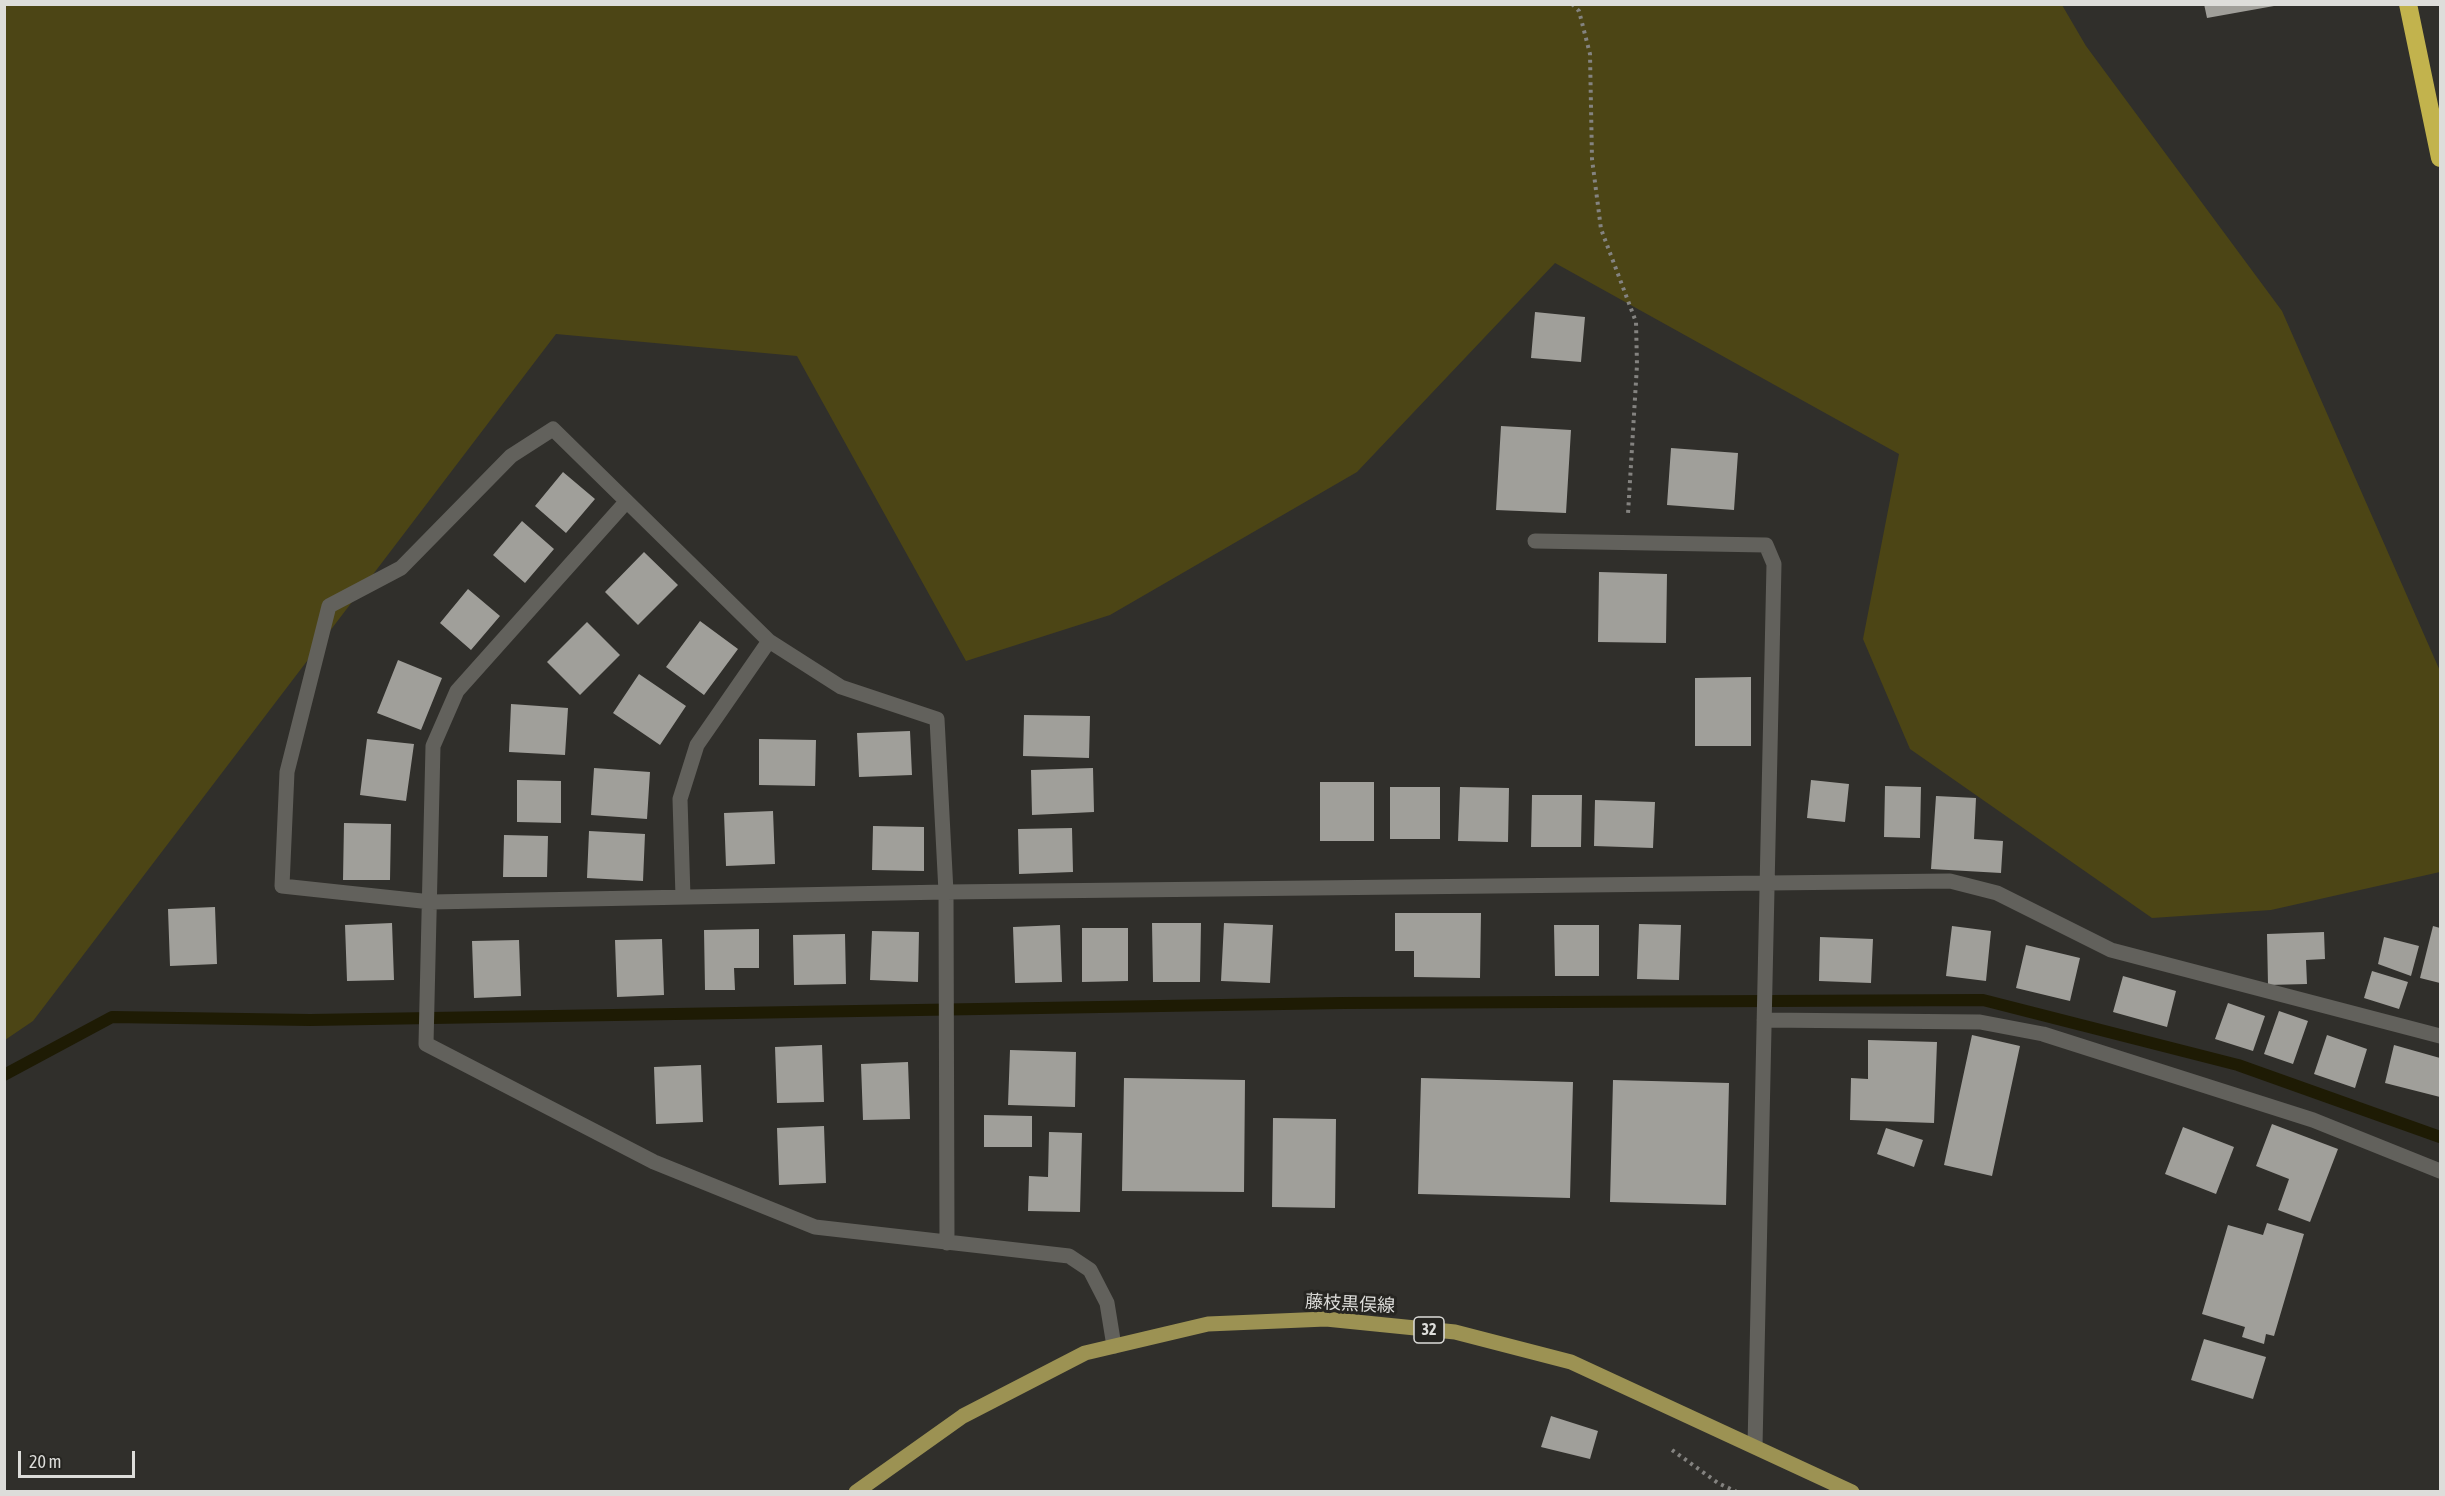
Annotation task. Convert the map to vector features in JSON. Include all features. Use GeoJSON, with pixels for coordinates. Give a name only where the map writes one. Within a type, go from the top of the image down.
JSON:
{"type":"FeatureCollection","features":[{"type":"Feature","properties":{"kind":"highway"},"geometry":{"type":"LineString","coordinates":[[2408,4],[2440,158]]}},
{"type":"Feature","properties":{"kind":"main road","name":"藤枝黒俣線"},"geometry":{"type":"LineString","coordinates":[[856,1491],[963,1416],[1085,1353],[1208,1324],[1326,1319],[1455,1332],[1571,1362],[1852,1491]]}},
{"type":"Feature","properties":{"kind":"street"},"geometry":{"type":"LineString","coordinates":[[947,1243],[946,892],[937,719],[840,687],[769,641],[553,429],[511,456],[401,568],[329,606],[287,772],[282,886],[431,902],[946,892],[1950,881],[1997,892],[2112,950],[2440,1036]]}},
{"type":"Feature","properties":{"kind":"street"},"geometry":{"type":"LineString","coordinates":[[626,502],[457,691],[433,746],[426,1044],[654,1162],[815,1227],[1069,1256],[1090,1270],[1107,1303],[1114,1346]]}},
{"type":"Feature","properties":{"kind":"street"},"geometry":{"type":"LineString","coordinates":[[1535,541],[1766,544],[1774,564],[1755,1446]]}},
{"type":"Feature","properties":{"kind":"street"},"geometry":{"type":"LineString","coordinates":[[683,897],[680,799],[697,745],[769,641]]}},
{"type":"Feature","properties":{"kind":"street"},"geometry":{"type":"LineString","coordinates":[[1764,1020],[1980,1022],[2043,1034],[2313,1120],[2440,1171]]}},
{"type":"Feature","properties":{"kind":"path"},"geometry":{"type":"LineString","coordinates":[[1572,4],[1579,12],[1590,54],[1592,159],[1601,229],[1636,322],[1637,364],[1627,543]]}},
{"type":"Feature","properties":{"kind":"path"},"geometry":{"type":"LineString","coordinates":[[1672,1450],[1718,1483],[1737,1491]]}},
{"type":"Feature","properties":{"kind":"shaded area"},"geometry":{"type":"Polygon","coordinates":[[[5,5],[2062,5],[2086,46],[2282,311],[2440,671],[2440,872],[2271,910],[2152,918],[1910,749],[1863,639],[1899,454],[1555,263],[1357,472],[1110,615],[966,661],[797,356],[556,334],[33,1021],[5,1040],[5,5]]]}},
{"type":"Feature","properties":{"kind":"building"},"geometry":{"type":"Polygon","coordinates":[[[2204,4],[2274,4],[2274,6],[2207,18],[2204,4]]]}},
{"type":"Feature","properties":{"kind":"building"},"geometry":{"type":"Polygon","coordinates":[[[1535,312],[1585,317],[1581,362],[1531,358],[1535,312]]]}},
{"type":"Feature","properties":{"kind":"building"},"geometry":{"type":"Polygon","coordinates":[[[1501,426],[1571,430],[1566,513],[1496,510],[1501,426]]]}},
{"type":"Feature","properties":{"kind":"building"},"geometry":{"type":"Polygon","coordinates":[[[1671,448],[1738,453],[1734,510],[1667,505],[1671,448]]]}},
{"type":"Feature","properties":{"kind":"building"},"geometry":{"type":"Polygon","coordinates":[[[563,472],[595,499],[566,533],[535,506],[563,472]]]}},
{"type":"Feature","properties":{"kind":"building"},"geometry":{"type":"Polygon","coordinates":[[[522,521],[554,549],[525,583],[493,555],[522,521]]]}},
{"type":"Feature","properties":{"kind":"building"},"geometry":{"type":"Polygon","coordinates":[[[644,552],[678,585],[638,625],[605,592],[644,552]]]}},
{"type":"Feature","properties":{"kind":"building"},"geometry":{"type":"Polygon","coordinates":[[[1599,572],[1667,574],[1666,643],[1598,642],[1599,572]]]}},
{"type":"Feature","properties":{"kind":"building"},"geometry":{"type":"Polygon","coordinates":[[[468,589],[500,616],[471,650],[440,623],[468,589]]]}},
{"type":"Feature","properties":{"kind":"building"},"geometry":{"type":"Polygon","coordinates":[[[700,621],[738,649],[704,695],[666,667],[700,621]]]}},
{"type":"Feature","properties":{"kind":"building"},"geometry":{"type":"Polygon","coordinates":[[[587,622],[620,655],[580,695],[547,662],[587,622]]]}},
{"type":"Feature","properties":{"kind":"building"},"geometry":{"type":"Polygon","coordinates":[[[398,660],[442,678],[421,730],[377,713],[398,660]]]}},
{"type":"Feature","properties":{"kind":"building"},"geometry":{"type":"Polygon","coordinates":[[[639,674],[686,706],[660,745],[613,713],[639,674]]]}},
{"type":"Feature","properties":{"kind":"building"},"geometry":{"type":"Polygon","coordinates":[[[1751,677],[1751,746],[1695,746],[1695,678],[1751,677]]]}},
{"type":"Feature","properties":{"kind":"building"},"geometry":{"type":"Polygon","coordinates":[[[511,704],[568,708],[565,755],[509,752],[511,704]]]}},
{"type":"Feature","properties":{"kind":"building"},"geometry":{"type":"Polygon","coordinates":[[[1024,715],[1090,716],[1089,758],[1023,756],[1024,715]]]}},
{"type":"Feature","properties":{"kind":"building"},"geometry":{"type":"Polygon","coordinates":[[[910,731],[912,775],[859,777],[857,733],[910,731]]]}},
{"type":"Feature","properties":{"kind":"building"},"geometry":{"type":"Polygon","coordinates":[[[367,739],[414,744],[406,801],[360,795],[367,739]]]}},
{"type":"Feature","properties":{"kind":"building"},"geometry":{"type":"Polygon","coordinates":[[[759,739],[816,740],[815,786],[759,785],[759,739]]]}},
{"type":"Feature","properties":{"kind":"building"},"geometry":{"type":"Polygon","coordinates":[[[594,768],[650,772],[647,819],[591,815],[594,768]]]}},
{"type":"Feature","properties":{"kind":"building"},"geometry":{"type":"Polygon","coordinates":[[[1093,768],[1094,812],[1032,815],[1031,770],[1093,768]]]}},
{"type":"Feature","properties":{"kind":"building"},"geometry":{"type":"Polygon","coordinates":[[[517,780],[561,781],[561,823],[517,822],[517,780]]]}},
{"type":"Feature","properties":{"kind":"building"},"geometry":{"type":"Polygon","coordinates":[[[1811,780],[1849,784],[1845,822],[1807,818],[1811,780]]]}},
{"type":"Feature","properties":{"kind":"building"},"geometry":{"type":"Polygon","coordinates":[[[1320,782],[1374,782],[1374,841],[1320,841],[1320,782]]]}},
{"type":"Feature","properties":{"kind":"building"},"geometry":{"type":"Polygon","coordinates":[[[1885,786],[1921,787],[1920,838],[1884,837],[1885,786]]]}},
{"type":"Feature","properties":{"kind":"building"},"geometry":{"type":"Polygon","coordinates":[[[1390,787],[1440,787],[1440,839],[1390,839],[1390,787]]]}},
{"type":"Feature","properties":{"kind":"building"},"geometry":{"type":"Polygon","coordinates":[[[1460,787],[1509,788],[1508,842],[1458,841],[1460,787]]]}},
{"type":"Feature","properties":{"kind":"building"},"geometry":{"type":"Polygon","coordinates":[[[1532,795],[1582,795],[1581,847],[1531,847],[1532,795]]]}},
{"type":"Feature","properties":{"kind":"building"},"geometry":{"type":"Polygon","coordinates":[[[1936,796],[1976,798],[1974,839],[2003,841],[2001,873],[1931,869],[1936,796]]]}},
{"type":"Feature","properties":{"kind":"building"},"geometry":{"type":"Polygon","coordinates":[[[1595,800],[1655,802],[1653,848],[1594,846],[1595,800]]]}},
{"type":"Feature","properties":{"kind":"building"},"geometry":{"type":"Polygon","coordinates":[[[773,811],[775,864],[726,866],[724,813],[773,811]]]}},
{"type":"Feature","properties":{"kind":"building"},"geometry":{"type":"Polygon","coordinates":[[[344,823],[391,824],[390,880],[343,880],[344,823]]]}},
{"type":"Feature","properties":{"kind":"building"},"geometry":{"type":"Polygon","coordinates":[[[873,826],[924,827],[924,871],[872,870],[873,826]]]}},
{"type":"Feature","properties":{"kind":"building"},"geometry":{"type":"Polygon","coordinates":[[[1072,828],[1073,872],[1019,874],[1018,829],[1072,828]]]}},
{"type":"Feature","properties":{"kind":"building"},"geometry":{"type":"Polygon","coordinates":[[[589,831],[645,834],[643,881],[587,878],[589,831]]]}},
{"type":"Feature","properties":{"kind":"building"},"geometry":{"type":"Polygon","coordinates":[[[504,835],[548,836],[547,877],[503,877],[504,835]]]}},
{"type":"Feature","properties":{"kind":"building"},"geometry":{"type":"Polygon","coordinates":[[[215,907],[217,964],[170,966],[168,909],[215,907]]]}},
{"type":"Feature","properties":{"kind":"building"},"geometry":{"type":"Polygon","coordinates":[[[1395,913],[1481,913],[1480,978],[1414,977],[1414,951],[1395,951],[1395,913]]]}},
{"type":"Feature","properties":{"kind":"building"},"geometry":{"type":"Polygon","coordinates":[[[392,923],[394,980],[347,981],[345,925],[392,923]]]}},
{"type":"Feature","properties":{"kind":"building"},"geometry":{"type":"Polygon","coordinates":[[[1152,923],[1201,923],[1200,982],[1153,982],[1152,923]]]}},
{"type":"Feature","properties":{"kind":"building"},"geometry":{"type":"Polygon","coordinates":[[[1224,923],[1273,925],[1270,983],[1221,981],[1224,923]]]}},
{"type":"Feature","properties":{"kind":"building"},"geometry":{"type":"Polygon","coordinates":[[[1639,924],[1681,925],[1679,980],[1637,979],[1639,924]]]}},
{"type":"Feature","properties":{"kind":"building"},"geometry":{"type":"Polygon","coordinates":[[[1060,925],[1062,982],[1015,983],[1013,927],[1060,925]]]}},
{"type":"Feature","properties":{"kind":"building"},"geometry":{"type":"Polygon","coordinates":[[[1554,925],[1599,925],[1599,976],[1555,976],[1554,925]]]}},
{"type":"Feature","properties":{"kind":"building"},"geometry":{"type":"Polygon","coordinates":[[[1952,926],[1991,931],[1986,981],[1946,976],[1952,926]]]}},
{"type":"Feature","properties":{"kind":"building"},"geometry":{"type":"Polygon","coordinates":[[[2433,926],[2440,928],[2440,983],[2420,978],[2433,926]]]}},
{"type":"Feature","properties":{"kind":"building"},"geometry":{"type":"Polygon","coordinates":[[[1082,928],[1128,928],[1128,981],[1082,982],[1082,928]]]}},
{"type":"Feature","properties":{"kind":"building"},"geometry":{"type":"Polygon","coordinates":[[[759,929],[759,968],[734,968],[735,990],[705,990],[704,930],[759,929]]]}},
{"type":"Feature","properties":{"kind":"building"},"geometry":{"type":"Polygon","coordinates":[[[872,931],[919,932],[918,982],[870,980],[872,931]]]}},
{"type":"Feature","properties":{"kind":"building"},"geometry":{"type":"Polygon","coordinates":[[[2324,932],[2325,959],[2306,960],[2307,984],[2268,985],[2267,934],[2324,932]]]}},
{"type":"Feature","properties":{"kind":"building"},"geometry":{"type":"Polygon","coordinates":[[[845,934],[846,984],[794,985],[793,935],[845,934]]]}},
{"type":"Feature","properties":{"kind":"building"},"geometry":{"type":"Polygon","coordinates":[[[1820,937],[1873,939],[1871,983],[1819,981],[1820,937]]]}},
{"type":"Feature","properties":{"kind":"building"},"geometry":{"type":"Polygon","coordinates":[[[2384,937],[2419,946],[2411,976],[2378,964],[2384,937]]]}},
{"type":"Feature","properties":{"kind":"building"},"geometry":{"type":"Polygon","coordinates":[[[662,939],[664,995],[617,997],[615,940],[662,939]]]}},
{"type":"Feature","properties":{"kind":"building"},"geometry":{"type":"Polygon","coordinates":[[[519,940],[521,996],[474,998],[472,941],[519,940]]]}},
{"type":"Feature","properties":{"kind":"building"},"geometry":{"type":"Polygon","coordinates":[[[2026,945],[2080,958],[2070,1001],[2016,988],[2026,945]]]}},
{"type":"Feature","properties":{"kind":"building"},"geometry":{"type":"Polygon","coordinates":[[[2372,971],[2408,982],[2399,1009],[2364,998],[2372,971]]]}},
{"type":"Feature","properties":{"kind":"building"},"geometry":{"type":"Polygon","coordinates":[[[2123,976],[2176,991],[2167,1027],[2113,1012],[2123,976]]]}},
{"type":"Feature","properties":{"kind":"building"},"geometry":{"type":"Polygon","coordinates":[[[2228,1003],[2265,1016],[2253,1051],[2215,1039],[2228,1003]]]}},
{"type":"Feature","properties":{"kind":"building"},"geometry":{"type":"Polygon","coordinates":[[[2279,1011],[2308,1021],[2293,1064],[2264,1054],[2279,1011]]]}},
{"type":"Feature","properties":{"kind":"building"},"geometry":{"type":"Polygon","coordinates":[[[1972,1035],[2020,1046],[1992,1176],[1944,1165],[1972,1035]]]}},
{"type":"Feature","properties":{"kind":"building"},"geometry":{"type":"Polygon","coordinates":[[[2327,1035],[2367,1049],[2355,1088],[2314,1074],[2327,1035]]]}},
{"type":"Feature","properties":{"kind":"building"},"geometry":{"type":"Polygon","coordinates":[[[1868,1040],[1937,1042],[1934,1123],[1850,1120],[1851,1078],[1868,1079],[1868,1040]]]}},
{"type":"Feature","properties":{"kind":"building"},"geometry":{"type":"Polygon","coordinates":[[[822,1045],[824,1102],[777,1103],[775,1047],[822,1045]]]}},
{"type":"Feature","properties":{"kind":"building"},"geometry":{"type":"Polygon","coordinates":[[[2394,1045],[2440,1058],[2440,1097],[2385,1083],[2394,1045]]]}},
{"type":"Feature","properties":{"kind":"building"},"geometry":{"type":"Polygon","coordinates":[[[1010,1050],[1076,1052],[1075,1107],[1008,1105],[1010,1050]]]}},
{"type":"Feature","properties":{"kind":"building"},"geometry":{"type":"Polygon","coordinates":[[[908,1062],[910,1119],[863,1120],[861,1064],[908,1062]]]}},
{"type":"Feature","properties":{"kind":"building"},"geometry":{"type":"Polygon","coordinates":[[[701,1065],[703,1122],[656,1124],[654,1067],[701,1065]]]}},
{"type":"Feature","properties":{"kind":"building"},"geometry":{"type":"Polygon","coordinates":[[[1124,1078],[1245,1080],[1244,1192],[1122,1191],[1124,1078]]]}},
{"type":"Feature","properties":{"kind":"building"},"geometry":{"type":"Polygon","coordinates":[[[1421,1078],[1573,1082],[1570,1198],[1418,1194],[1421,1078]]]}},
{"type":"Feature","properties":{"kind":"building"},"geometry":{"type":"Polygon","coordinates":[[[1613,1080],[1729,1083],[1726,1205],[1610,1202],[1613,1080]]]}},
{"type":"Feature","properties":{"kind":"building"},"geometry":{"type":"Polygon","coordinates":[[[984,1115],[1032,1116],[1032,1147],[984,1147],[984,1115]]]}},
{"type":"Feature","properties":{"kind":"building"},"geometry":{"type":"Polygon","coordinates":[[[1273,1118],[1336,1119],[1335,1208],[1272,1207],[1273,1118]]]}},
{"type":"Feature","properties":{"kind":"building"},"geometry":{"type":"Polygon","coordinates":[[[2272,1124],[2338,1149],[2310,1222],[2278,1210],[2289,1179],[2256,1166],[2272,1124]]]}},
{"type":"Feature","properties":{"kind":"building"},"geometry":{"type":"Polygon","coordinates":[[[824,1126],[826,1183],[779,1185],[777,1128],[824,1126]]]}},
{"type":"Feature","properties":{"kind":"building"},"geometry":{"type":"Polygon","coordinates":[[[2183,1127],[2234,1147],[2216,1194],[2165,1174],[2183,1127]]]}},
{"type":"Feature","properties":{"kind":"building"},"geometry":{"type":"Polygon","coordinates":[[[1886,1128],[1923,1140],[1914,1167],[1877,1154],[1886,1128]]]}},
{"type":"Feature","properties":{"kind":"building"},"geometry":{"type":"Polygon","coordinates":[[[1049,1132],[1082,1133],[1080,1212],[1028,1211],[1029,1176],[1048,1177],[1049,1132]]]}},
{"type":"Feature","properties":{"kind":"building"},"geometry":{"type":"Polygon","coordinates":[[[2267,1223],[2304,1234],[2274,1336],[2266,1334],[2264,1344],[2242,1337],[2245,1327],[2202,1314],[2228,1225],[2263,1235],[2267,1223]]]}},
{"type":"Feature","properties":{"kind":"building"},"geometry":{"type":"Polygon","coordinates":[[[2204,1339],[2266,1357],[2253,1399],[2191,1380],[2204,1339]]]}},
{"type":"Feature","properties":{"kind":"building"},"geometry":{"type":"Polygon","coordinates":[[[1551,1416],[1598,1431],[1590,1459],[1541,1447],[1551,1416]]]}},
{"type":"Feature","properties":{"kind":"waterway"},"geometry":{"type":"LineString","coordinates":[[4,1075],[112,1017],[310,1020],[1343,1003],[1983,1000],[2238,1065],[2440,1137]]}}]}
